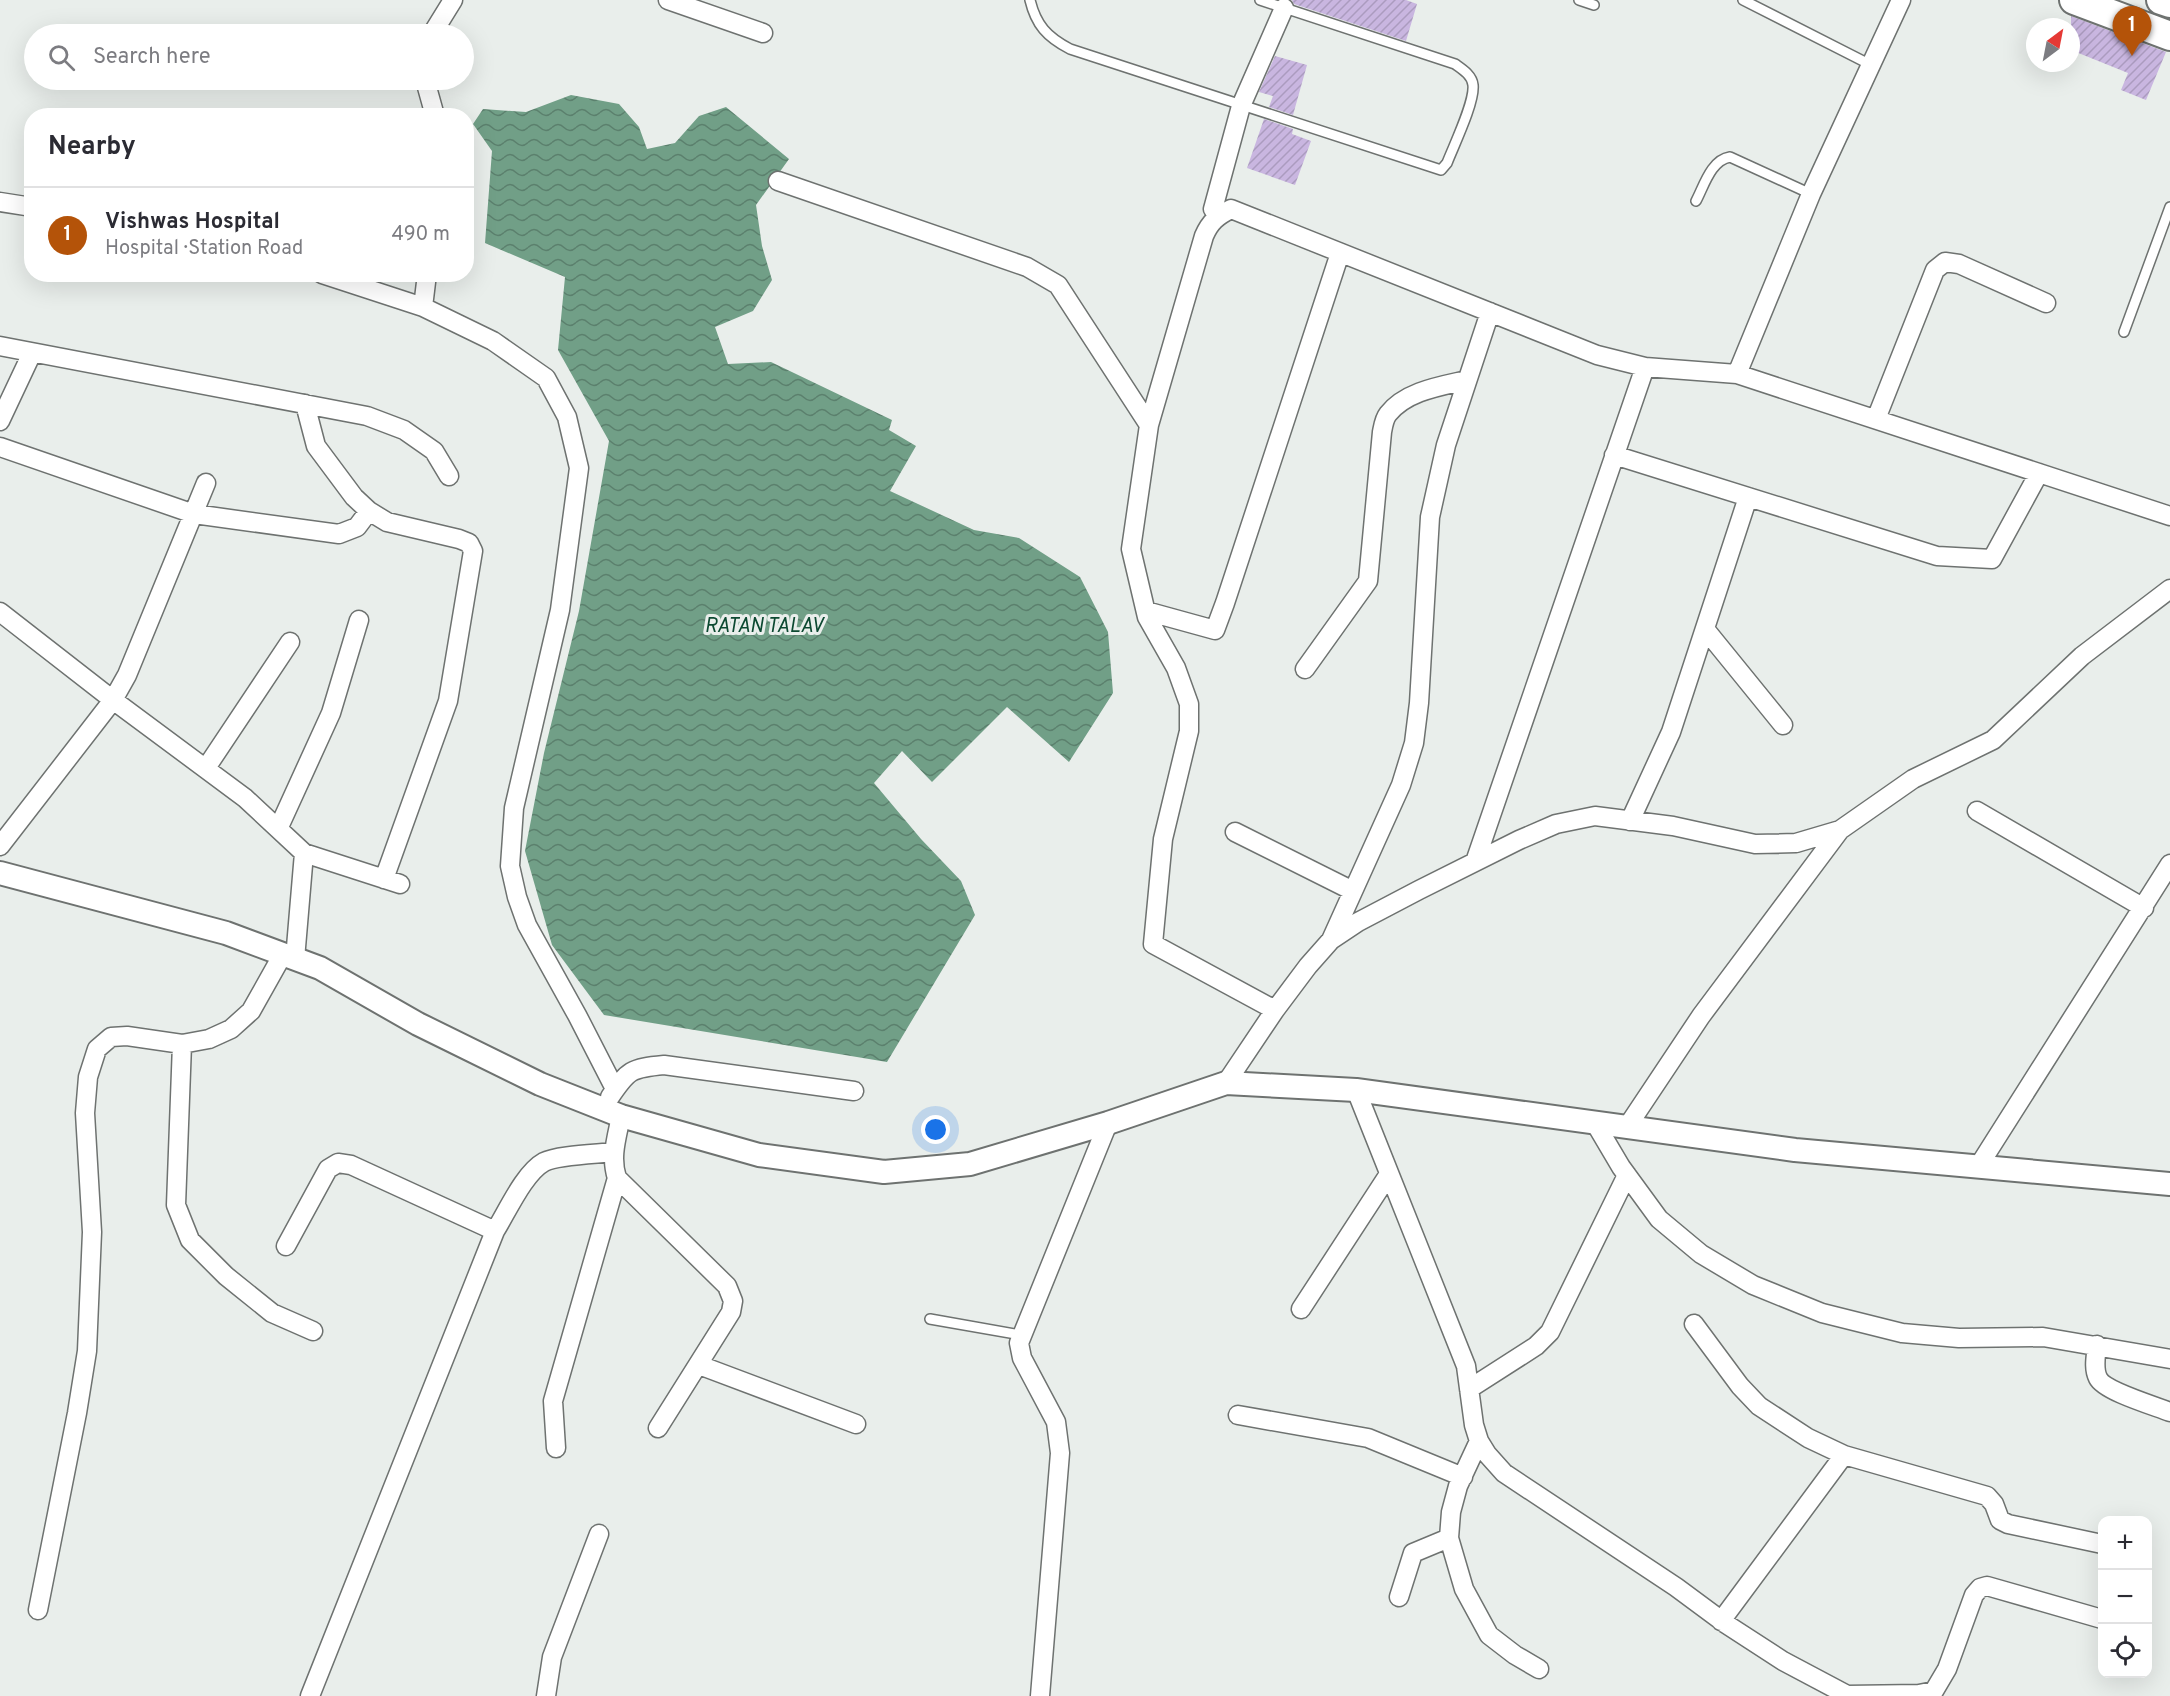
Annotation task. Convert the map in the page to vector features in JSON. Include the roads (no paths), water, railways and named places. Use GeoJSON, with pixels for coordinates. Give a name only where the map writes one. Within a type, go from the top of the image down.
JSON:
{"type":"FeatureCollection","features":[{"type":"Feature","properties":{"kind":"main road"},"geometry":{"type":"LineString","coordinates":[[2074,0],[2170,36]]}},
{"type":"Feature","properties":{"kind":"main road"},"geometry":{"type":"LineString","coordinates":[[2161,0],[2170,3]]}},
{"type":"Feature","properties":{"kind":"street"},"geometry":{"type":"LineString","coordinates":[[438,24],[453,0]]}},
{"type":"Feature","properties":{"kind":"street"},"geometry":{"type":"LineString","coordinates":[[668,0],[763,33]]}},
{"type":"Feature","properties":{"kind":"street"},"geometry":{"type":"LineString","coordinates":[[1737,374],[1811,194],[1901,0]]}},
{"type":"Feature","properties":{"kind":"street"},"geometry":{"type":"LineString","coordinates":[[1218,216],[1213,210],[1241,106],[1286,4]]}},
{"type":"Feature","properties":{"kind":"street"},"geometry":{"type":"LineString","coordinates":[[428,90],[433,108]]}},
{"type":"Feature","properties":{"kind":"street"},"geometry":{"type":"LineString","coordinates":[[778,181],[1027,267],[1058,285],[1149,425]]}},
{"type":"Feature","properties":{"kind":"street"},"geometry":{"type":"LineString","coordinates":[[0,202],[24,206]]}},
{"type":"Feature","properties":{"kind":"street"},"geometry":{"type":"LineString","coordinates":[[1275,1010],[1153,944],[1162,839],[1189,731],[1189,704],[1176,668],[1147,617],[1131,549],[1149,425],[1204,236],[1209,223],[1218,216],[1231,209],[1597,355],[1645,367],[1737,374],[2170,516]]}},
{"type":"Feature","properties":{"kind":"street"},"geometry":{"type":"LineString","coordinates":[[1146,611],[1215,630],[1340,253]]}},
{"type":"Feature","properties":{"kind":"street"},"geometry":{"type":"LineString","coordinates":[[1876,419],[1935,270],[1945,262],[1959,264],[2046,303]]}},
{"type":"Feature","properties":{"kind":"street"},"geometry":{"type":"LineString","coordinates":[[346,282],[423,307],[493,341],[546,378],[567,417],[579,468],[560,610],[514,808],[510,866],[517,897],[527,925],[615,1089]]}},
{"type":"Feature","properties":{"kind":"street"},"geometry":{"type":"LineString","coordinates":[[423,307],[426,282]]}},
{"type":"Feature","properties":{"kind":"street"},"geometry":{"type":"LineString","coordinates":[[1331,940],[1401,785],[1414,743],[1419,703],[1430,517],[1446,445],[1490,312]]}},
{"type":"Feature","properties":{"kind":"street"},"geometry":{"type":"LineString","coordinates":[[0,346],[367,416],[404,430],[435,451],[449,476]]}},
{"type":"Feature","properties":{"kind":"street"},"geometry":{"type":"LineString","coordinates":[[0,421],[32,353]]}},
{"type":"Feature","properties":{"kind":"street"},"geometry":{"type":"LineString","coordinates":[[1475,862],[1645,367]]}},
{"type":"Feature","properties":{"kind":"street"},"geometry":{"type":"LineString","coordinates":[[1305,669],[1368,581],[1382,432],[1387,415],[1402,402],[1431,388],[1467,380]]}},
{"type":"Feature","properties":{"kind":"street"},"geometry":{"type":"LineString","coordinates":[[0,612],[112,700],[245,798],[279,827],[304,853],[392,881],[447,701],[473,551],[469,543],[459,539],[387,522],[369,511],[354,497],[316,446],[304,404]]}},
{"type":"Feature","properties":{"kind":"street"},"geometry":{"type":"LineString","coordinates":[[0,447],[194,514],[339,534],[357,527],[369,511]]}},
{"type":"Feature","properties":{"kind":"street"},"geometry":{"type":"LineString","coordinates":[[1614,455],[1937,556],[1992,559],[2039,473]]}},
{"type":"Feature","properties":{"kind":"street"},"geometry":{"type":"LineString","coordinates":[[0,846],[112,700],[127,675],[206,483]]}},
{"type":"Feature","properties":{"kind":"street"},"geometry":{"type":"LineString","coordinates":[[1630,821],[1671,732],[1748,497]]}},
{"type":"Feature","properties":{"kind":"street"},"geometry":{"type":"LineString","coordinates":[[1627,1127],[1701,1016],[1840,830],[1913,779],[1993,740],[2082,656],[2170,589]]}},
{"type":"Feature","properties":{"kind":"street"},"geometry":{"type":"LineString","coordinates":[[279,827],[332,713],[359,620]]}},
{"type":"Feature","properties":{"kind":"street"},"geometry":{"type":"LineString","coordinates":[[1705,629],[1783,724]]}},
{"type":"Feature","properties":{"kind":"street"},"geometry":{"type":"LineString","coordinates":[[206,768],[291,642]]}},
{"type":"Feature","properties":{"kind":"street"},"geometry":{"type":"LineString","coordinates":[[1977,811],[2144,908]]}},
{"type":"Feature","properties":{"kind":"street"},"geometry":{"type":"LineString","coordinates":[[1226,1083],[1275,1010],[1331,940],[1358,922],[1475,862],[1556,824],[1595,816],[1673,826],[1755,844],[1796,843],[1840,830]]}},
{"type":"Feature","properties":{"kind":"street"},"geometry":{"type":"LineString","coordinates":[[1235,832],[1353,891]]}},
{"type":"Feature","properties":{"kind":"street"},"geometry":{"type":"LineString","coordinates":[[38,1610],[87,1351],[92,1232],[85,1113],[88,1077],[97,1049],[111,1037],[128,1036],[182,1044],[208,1039],[231,1029],[250,1011],[289,957],[304,853]]}},
{"type":"Feature","properties":{"kind":"street"},"geometry":{"type":"LineString","coordinates":[[1978,1167],[2170,864]]}},
{"type":"Feature","properties":{"kind":"street"},"geometry":{"type":"LineString","coordinates":[[0,873],[226,933],[320,968],[418,1024],[540,1084],[612,1112],[759,1155],[884,1172],[970,1164],[1108,1123],[1226,1083],[1356,1090],[1795,1150],[2170,1184]]}},
{"type":"Feature","properties":{"kind":"street"},"geometry":{"type":"LineString","coordinates":[[182,1044],[176,1205],[190,1240],[226,1276],[272,1313],[313,1330]]}},
{"type":"Feature","properties":{"kind":"street"},"geometry":{"type":"LineString","coordinates":[[658,1428],[731,1312],[733,1300],[727,1286],[617,1178],[613,1165],[612,1112],[615,1089],[625,1075],[642,1067],[664,1065],[854,1091]]}},
{"type":"Feature","properties":{"kind":"street"},"geometry":{"type":"LineString","coordinates":[[1356,1090],[1466,1366],[1474,1425],[1479,1441],[1504,1473],[1676,1587],[1721,1621],[1783,1660],[1848,1696],[1918,1694],[1934,1691],[1947,1669],[1974,1595],[1980,1588],[1987,1586],[2098,1618]]}},
{"type":"Feature","properties":{"kind":"street"},"geometry":{"type":"LineString","coordinates":[[1040,1696],[1060,1453],[1056,1422],[1019,1351],[1021,1335],[1108,1123]]}},
{"type":"Feature","properties":{"kind":"street"},"geometry":{"type":"LineString","coordinates":[[1595,1123],[1627,1175],[1659,1219],[1701,1254],[1754,1285],[1822,1313],[1902,1333],[1959,1338],[2043,1337],[2170,1359]]}},
{"type":"Feature","properties":{"kind":"street"},"geometry":{"type":"LineString","coordinates":[[310,1696],[495,1232],[521,1187],[544,1162],[559,1158],[614,1152]]}},
{"type":"Feature","properties":{"kind":"street"},"geometry":{"type":"LineString","coordinates":[[286,1246],[328,1169],[338,1163],[351,1165],[495,1232]]}},
{"type":"Feature","properties":{"kind":"street"},"geometry":{"type":"LineString","coordinates":[[1301,1309],[1389,1174]]}},
{"type":"Feature","properties":{"kind":"street"},"geometry":{"type":"LineString","coordinates":[[1469,1389],[1536,1346],[1550,1332],[1627,1175]]}},
{"type":"Feature","properties":{"kind":"street"},"geometry":{"type":"LineString","coordinates":[[556,1448],[553,1401],[617,1178]]}},
{"type":"Feature","properties":{"kind":"street"},"geometry":{"type":"LineString","coordinates":[[1694,1324],[1740,1386],[1759,1406],[1808,1438],[1844,1455],[1987,1496],[1994,1504],[2000,1520],[2008,1524],[2098,1543]]}},
{"type":"Feature","properties":{"kind":"street"},"geometry":{"type":"LineString","coordinates":[[2097,1345],[2095,1368],[2099,1380],[2108,1387],[2170,1412]]}},
{"type":"Feature","properties":{"kind":"street"},"geometry":{"type":"LineString","coordinates":[[699,1365],[856,1424]]}},
{"type":"Feature","properties":{"kind":"street"},"geometry":{"type":"LineString","coordinates":[[1238,1415],[1368,1438],[1463,1477]]}},
{"type":"Feature","properties":{"kind":"street"},"geometry":{"type":"LineString","coordinates":[[1479,1441],[1458,1486],[1451,1512],[1449,1538],[1464,1589],[1489,1635],[1515,1655],[1539,1669]]}},
{"type":"Feature","properties":{"kind":"street"},"geometry":{"type":"LineString","coordinates":[[1721,1621],[1844,1455]]}},
{"type":"Feature","properties":{"kind":"street"},"geometry":{"type":"LineString","coordinates":[[546,1696],[552,1657],[598,1534]]}},
{"type":"Feature","properties":{"kind":"street"},"geometry":{"type":"LineString","coordinates":[[1399,1597],[1413,1553],[1449,1538]]}},
{"type":"Feature","properties":{"kind":"lane"},"geometry":{"type":"LineString","coordinates":[[1030,0],[1034,17],[1044,32],[1054,41],[1070,49],[1434,170],[1441,170],[1447,163],[1472,98],[1473,84],[1467,73],[1455,64],[1286,4],[1260,0]]}},
{"type":"Feature","properties":{"kind":"lane"},"geometry":{"type":"LineString","coordinates":[[1579,0],[1594,5]]}},
{"type":"Feature","properties":{"kind":"lane"},"geometry":{"type":"LineString","coordinates":[[1743,0],[1871,65]]}},
{"type":"Feature","properties":{"kind":"lane"},"geometry":{"type":"LineString","coordinates":[[1696,201],[1716,164],[1723,158],[1730,157],[1811,194]]}},
{"type":"Feature","properties":{"kind":"lane"},"geometry":{"type":"LineString","coordinates":[[2124,332],[2170,207]]}},
{"type":"Feature","properties":{"kind":"lane"},"geometry":{"type":"LineString","coordinates":[[930,1319],[1021,1335]]}},
{"type":"Feature","properties":{"kind":"water","name":"RATAN TALAV"},"geometry":{"type":"Polygon","coordinates":[[[571,95],[619,104],[639,127],[647,149],[675,143],[699,116],[726,107],[789,159],[756,205],[762,246],[772,280],[753,311],[715,327],[728,364],[771,362],[892,420],[889,430],[916,446],[890,491],[974,530],[1019,538],[1080,577],[1108,632],[1113,693],[1069,762],[1007,707],[932,782],[902,751],[874,783],[921,839],[961,881],[975,915],[887,1062],[604,1015],[552,945],[525,851],[544,753],[579,611],[609,441],[558,350],[565,277],[485,243],[492,151],[474,122],[483,109],[526,112],[571,95]]]}},
{"type":"Feature","properties":{"kind":"place","name":"Vishwas Hospital"},"geometry":{"type":"Point","coordinates":[2132,56]}}]}
